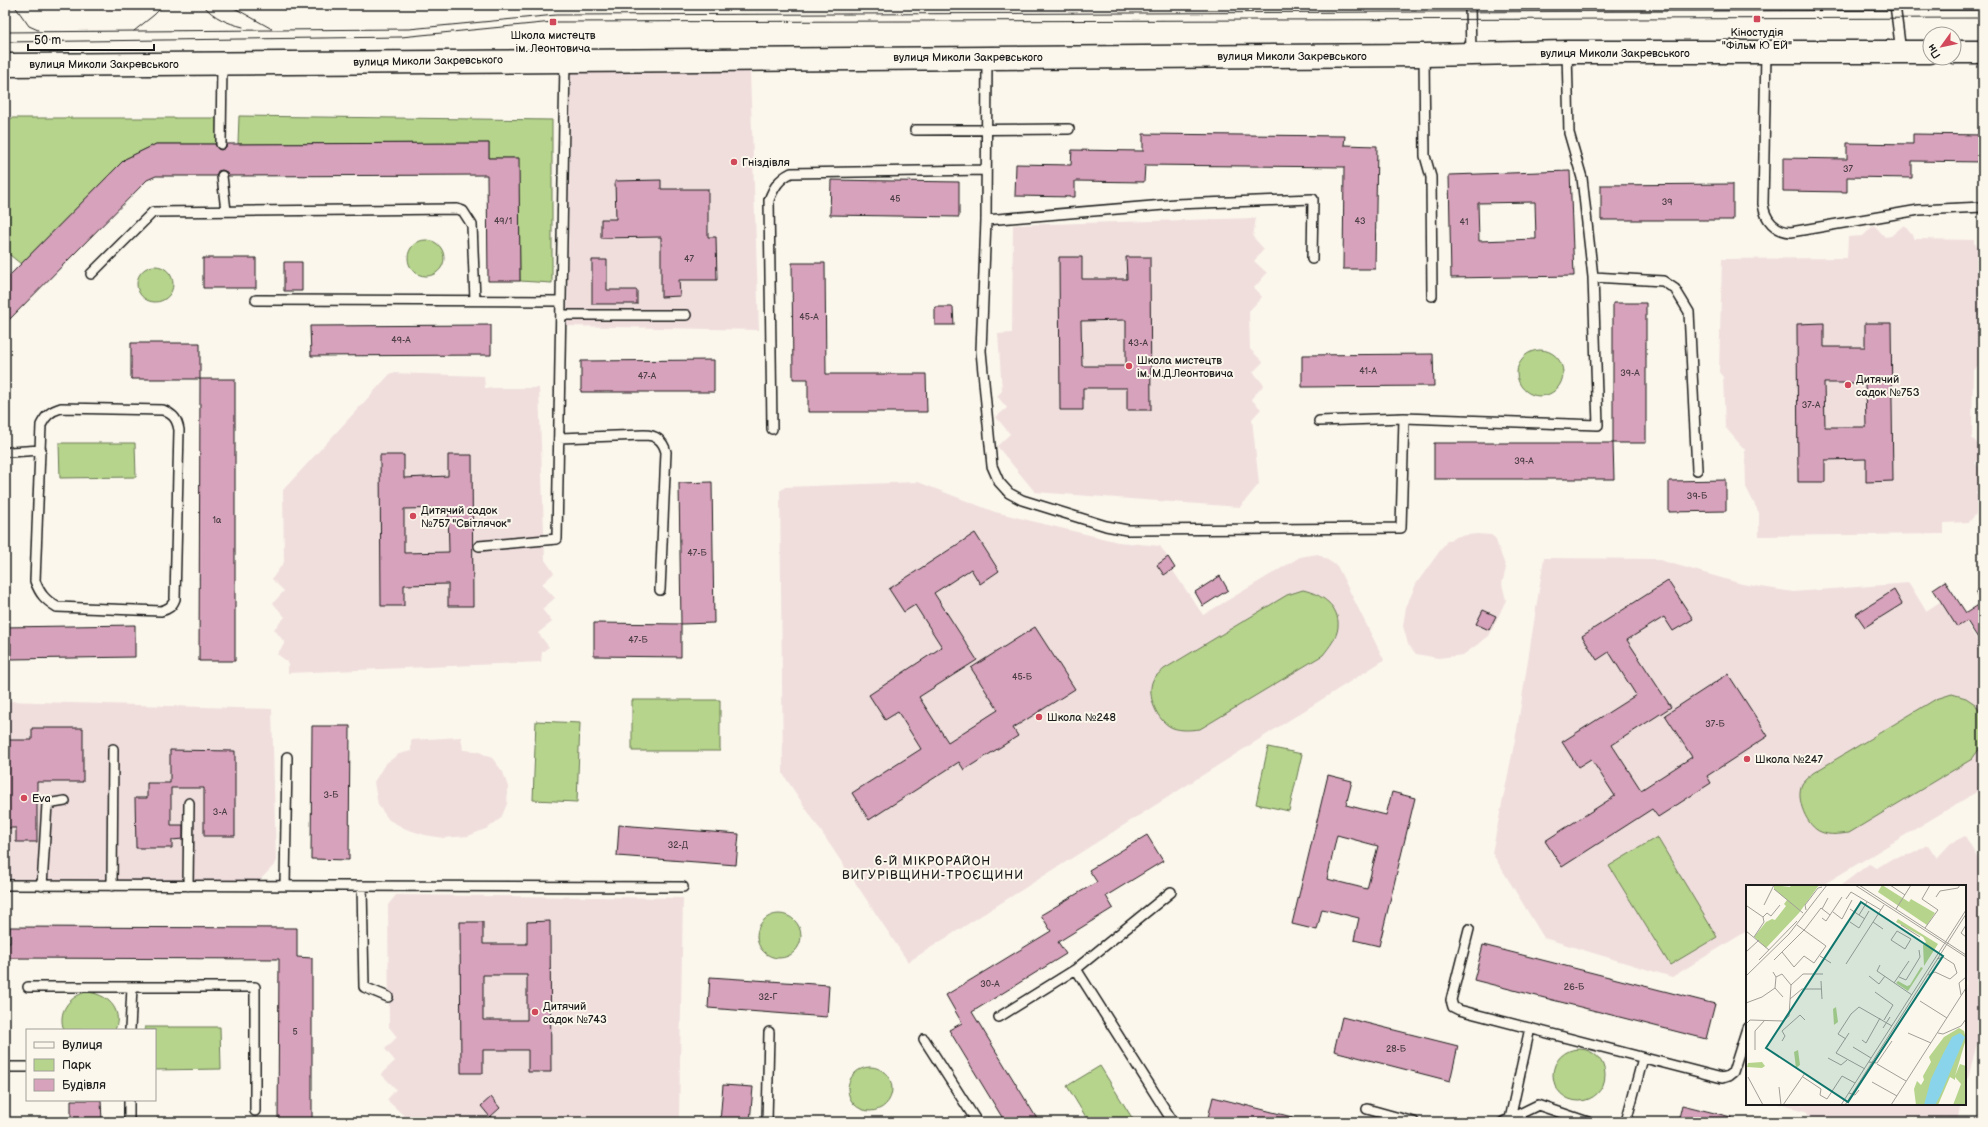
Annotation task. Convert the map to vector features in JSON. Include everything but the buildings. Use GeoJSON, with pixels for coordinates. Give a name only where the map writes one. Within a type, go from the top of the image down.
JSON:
{"type":"FeatureCollection","features":[{"type":"Feature","properties":{"kind":"street","name":"вулиця Миколи Закревського"},"geometry":{"type":"LineString","coordinates":[[5,64],[1424,55],[1567,52],[1922,52]]}},
{"type":"Feature","properties":{"kind":"street"},"geometry":{"type":"LineString","coordinates":[[1962,52],[1983,52]]}},
{"type":"Feature","properties":{"kind":"lane"},"geometry":{"type":"LineString","coordinates":[[1470,5],[1471,54]]}},
{"type":"Feature","properties":{"kind":"lane"},"geometry":{"type":"LineString","coordinates":[[1895,5],[1901,52]]}},
{"type":"Feature","properties":{"kind":"lane"},"geometry":{"type":"LineString","coordinates":[[1319,421],[1404,418],[1598,426],[1593,277],[1582,178],[1569,133],[1567,52]]}},
{"type":"Feature","properties":{"kind":"lane"},"geometry":{"type":"LineString","coordinates":[[1766,53],[1763,204],[1765,214],[1776,229],[1791,232],[1919,210],[1983,207]]}},
{"type":"Feature","properties":{"kind":"lane"},"geometry":{"type":"LineString","coordinates":[[1424,55],[1424,156],[1431,177],[1432,296]]}},
{"type":"Feature","properties":{"kind":"lane"},"geometry":{"type":"LineString","coordinates":[[986,57],[986,220],[981,351],[992,466],[999,482],[1009,494],[1022,500],[1106,526],[1127,530],[1400,528],[1404,418]]}},
{"type":"Feature","properties":{"kind":"lane"},"geometry":{"type":"LineString","coordinates":[[479,546],[557,539],[565,60]]}},
{"type":"Feature","properties":{"kind":"lane"},"geometry":{"type":"LineString","coordinates":[[221,144],[222,63]]}},
{"type":"Feature","properties":{"kind":"lane"},"geometry":{"type":"LineString","coordinates":[[915,130],[1069,130]]}},
{"type":"Feature","properties":{"kind":"lane"},"geometry":{"type":"LineString","coordinates":[[772,429],[769,200],[781,178],[791,173],[986,170]]}},
{"type":"Feature","properties":{"kind":"lane"},"geometry":{"type":"LineString","coordinates":[[222,176],[226,211]]}},
{"type":"Feature","properties":{"kind":"lane"},"geometry":{"type":"LineString","coordinates":[[986,220],[1176,204],[1313,199],[1312,259]]}},
{"type":"Feature","properties":{"kind":"lane"},"geometry":{"type":"LineString","coordinates":[[91,274],[153,212],[457,209],[464,211],[472,225],[475,300]]}},
{"type":"Feature","properties":{"kind":"lane"},"geometry":{"type":"LineString","coordinates":[[1593,277],[1663,281],[1674,289],[1682,300],[1688,312],[1697,470]]}},
{"type":"Feature","properties":{"kind":"lane"},"geometry":{"type":"LineString","coordinates":[[256,300],[561,301]]}},
{"type":"Feature","properties":{"kind":"lane"},"geometry":{"type":"LineString","coordinates":[[560,315],[686,315]]}},
{"type":"Feature","properties":{"kind":"lane"},"geometry":{"type":"LineString","coordinates":[[62,408],[163,410],[172,414],[177,420],[179,430],[175,600],[172,606],[160,611],[57,607],[46,601],[39,592],[35,581],[41,450],[41,425],[45,416],[52,411],[62,408]]}},
{"type":"Feature","properties":{"kind":"lane"},"geometry":{"type":"LineString","coordinates":[[558,438],[652,435],[662,441],[666,452],[660,590]]}},
{"type":"Feature","properties":{"kind":"lane"},"geometry":{"type":"LineString","coordinates":[[10,452],[41,450]]}},
{"type":"Feature","properties":{"kind":"lane"},"geometry":{"type":"LineString","coordinates":[[112,886],[113,749]]}},
{"type":"Feature","properties":{"kind":"lane"},"geometry":{"type":"LineString","coordinates":[[285,886],[287,757]]}},
{"type":"Feature","properties":{"kind":"lane"},"geometry":{"type":"LineString","coordinates":[[42,886],[47,804],[65,801]]}},
{"type":"Feature","properties":{"kind":"lane"},"geometry":{"type":"LineString","coordinates":[[188,886],[189,803]]}},
{"type":"Feature","properties":{"kind":"lane"},"geometry":{"type":"LineString","coordinates":[[5,885],[683,887]]}},
{"type":"Feature","properties":{"kind":"lane"},"geometry":{"type":"LineString","coordinates":[[362,886],[364,987],[388,997]]}},
{"type":"Feature","properties":{"kind":"lane"},"geometry":{"type":"LineString","coordinates":[[999,1017],[1076,969],[1170,892]]}},
{"type":"Feature","properties":{"kind":"lane"},"geometry":{"type":"LineString","coordinates":[[1469,929],[1451,1004],[1459,1010],[1717,1077],[1728,1076],[1733,1072],[1746,1031]]}},
{"type":"Feature","properties":{"kind":"lane"},"geometry":{"type":"LineString","coordinates":[[1076,969],[1173,1122]]}},
{"type":"Feature","properties":{"kind":"lane"},"geometry":{"type":"LineString","coordinates":[[130,1029],[132,987]]}},
{"type":"Feature","properties":{"kind":"lane"},"geometry":{"type":"LineString","coordinates":[[28,988],[255,987],[255,1112]]}},
{"type":"Feature","properties":{"kind":"lane"},"geometry":{"type":"LineString","coordinates":[[1506,1120],[1530,1028]]}},
{"type":"Feature","properties":{"kind":"lane"},"geometry":{"type":"LineString","coordinates":[[767,1122],[769,1032]]}},
{"type":"Feature","properties":{"kind":"lane"},"geometry":{"type":"LineString","coordinates":[[924,1039],[977,1122]]}},
{"type":"Feature","properties":{"kind":"lane"},"geometry":{"type":"LineString","coordinates":[[1626,1122],[1643,1058]]}},
{"type":"Feature","properties":{"kind":"lane"},"geometry":{"type":"LineString","coordinates":[[5,1067],[26,1067]]}},
{"type":"Feature","properties":{"kind":"lane"},"geometry":{"type":"LineString","coordinates":[[130,1101],[130,1122]]}},
{"type":"Feature","properties":{"kind":"lane"},"geometry":{"type":"LineString","coordinates":[[1506,1120],[1538,1105],[1588,1122]]}},
{"type":"Feature","properties":{"kind":"lane"},"geometry":{"type":"LineString","coordinates":[[1367,1109],[1414,1122]]}},
{"type":"Feature","properties":{"kind":"shaded area"},"geometry":{"type":"Polygon","coordinates":[[[55,5],[147,5],[141,11],[58,9],[55,5]]]}},
{"type":"Feature","properties":{"kind":"shaded area"},"geometry":{"type":"Polygon","coordinates":[[[750,72],[759,330],[567,326],[571,73],[750,72]]]}},
{"type":"Feature","properties":{"kind":"shaded area","name":"Школа мистецтв ім. М.Д.Леонтовича"},"geometry":{"type":"Polygon","coordinates":[[[1256,218],[1253,237],[1264,249],[1254,261],[1267,273],[1254,288],[1262,297],[1249,311],[1250,349],[1263,362],[1253,372],[1264,385],[1251,399],[1261,409],[1252,419],[1259,484],[1240,507],[1035,492],[997,446],[1010,434],[996,417],[1007,408],[997,396],[1002,391],[998,334],[1012,333],[1013,225],[1256,218]]]}},
{"type":"Feature","properties":{"kind":"shaded area","name":"Дитячий садок №753"},"geometry":{"type":"Polygon","coordinates":[[[1874,225],[1885,237],[1891,236],[1904,225],[1915,239],[1974,240],[1974,243],[1983,252],[1983,261],[1977,268],[1983,273],[1983,289],[1977,295],[1983,302],[1983,312],[1977,318],[1983,324],[1983,340],[1977,345],[1983,352],[1983,361],[1973,371],[1972,438],[1983,449],[1983,455],[1975,463],[1983,471],[1983,486],[1975,493],[1983,499],[1983,506],[1969,522],[1944,523],[1944,534],[1759,536],[1759,513],[1746,487],[1745,450],[1725,427],[1723,377],[1719,372],[1722,259],[1847,258],[1848,237],[1863,236],[1874,225]]]}},
{"type":"Feature","properties":{"kind":"shaded area","name":"Дитячий садок №757 \"Світлячок\""},"geometry":{"type":"Polygon","coordinates":[[[391,373],[484,376],[485,388],[539,388],[545,560],[554,573],[542,584],[555,598],[542,609],[552,622],[538,633],[549,647],[542,652],[541,662],[288,673],[288,662],[277,654],[285,643],[274,629],[285,617],[273,603],[284,591],[272,579],[284,562],[283,490],[391,373]]]}},
{"type":"Feature","properties":{"kind":"shaded area","name":"Школа №248"},"geometry":{"type":"Polygon","coordinates":[[[918,482],[995,512],[1118,542],[1160,546],[1175,568],[1173,571],[1203,615],[1300,557],[1318,554],[1337,566],[1384,660],[908,962],[783,774],[780,491],[785,487],[918,482]]]}},
{"type":"Feature","properties":{"kind":"shaded area"},"geometry":{"type":"Polygon","coordinates":[[[1477,534],[1491,535],[1495,538],[1506,568],[1502,584],[1506,600],[1489,636],[1463,655],[1438,658],[1416,654],[1408,644],[1403,626],[1406,607],[1416,584],[1447,541],[1459,536],[1477,534]]]}},
{"type":"Feature","properties":{"kind":"shaded area","name":"Школа №247"},"geometry":{"type":"Polygon","coordinates":[[[1544,558],[1656,559],[1742,584],[1793,592],[1909,583],[1926,611],[1949,596],[1983,649],[1983,788],[1823,885],[1746,885],[1746,932],[1672,977],[1544,938],[1492,853],[1517,730],[1544,558]]]}},
{"type":"Feature","properties":{"kind":"shaded area"},"geometry":{"type":"Polygon","coordinates":[[[5,701],[272,709],[276,863],[260,880],[5,881],[5,701]]]}},
{"type":"Feature","properties":{"kind":"shaded area"},"geometry":{"type":"Polygon","coordinates":[[[461,737],[463,750],[477,751],[492,758],[503,772],[508,787],[507,804],[501,818],[488,828],[468,836],[443,838],[425,835],[406,829],[389,820],[378,805],[374,782],[385,764],[399,754],[411,751],[411,740],[461,737]]]}},
{"type":"Feature","properties":{"kind":"shaded area"},"geometry":{"type":"Polygon","coordinates":[[[1965,836],[1983,866],[1983,1020],[1966,1086],[1966,885],[1841,885],[1869,864],[1877,868],[1893,858],[1912,854],[1928,845],[1937,858],[1951,843],[1965,836]]]}},
{"type":"Feature","properties":{"kind":"shaded area","name":"Дитячий садок №743"},"geometry":{"type":"Polygon","coordinates":[[[396,895],[683,898],[679,1117],[674,1122],[507,1122],[438,1120],[405,1116],[402,1114],[387,1100],[396,1089],[381,1074],[395,1061],[385,1049],[397,1037],[389,1027],[388,905],[396,895]]]}},
{"type":"Feature","properties":{"kind":"shaded area"},"geometry":{"type":"Polygon","coordinates":[[[1782,1105],[1961,1105],[1957,1122],[1817,1122],[1811,1120],[1806,1111],[1782,1105]]]}},
{"type":"Feature","properties":{"kind":"green space"},"geometry":{"type":"Polygon","coordinates":[[[239,116],[552,120],[552,283],[520,281],[518,158],[489,158],[489,143],[238,144],[239,116]]]}},
{"type":"Feature","properties":{"kind":"green space"},"geometry":{"type":"Polygon","coordinates":[[[5,118],[217,118],[217,144],[156,144],[125,159],[21,264],[5,251],[5,118]]]}},
{"type":"Feature","properties":{"kind":"green space"},"geometry":{"type":"Polygon","coordinates":[[[430,240],[439,245],[443,251],[443,265],[439,271],[430,276],[422,276],[413,271],[409,265],[408,254],[413,245],[419,241],[430,240]]]}},
{"type":"Feature","properties":{"kind":"green space"},"geometry":{"type":"Polygon","coordinates":[[[159,266],[168,271],[172,277],[172,291],[168,297],[159,302],[151,302],[142,297],[138,291],[137,280],[142,271],[148,267],[159,266]]]}},
{"type":"Feature","properties":{"kind":"green space"},"geometry":{"type":"Polygon","coordinates":[[[1536,350],[1544,350],[1553,354],[1559,360],[1563,373],[1559,386],[1553,392],[1544,396],[1536,396],[1527,392],[1521,386],[1517,377],[1517,369],[1521,360],[1527,354],[1536,350]]]}},
{"type":"Feature","properties":{"kind":"green space"},"geometry":{"type":"Polygon","coordinates":[[[59,443],[135,443],[136,477],[60,478],[59,443]]]}},
{"type":"Feature","properties":{"kind":"green space"},"geometry":{"type":"Polygon","coordinates":[[[1303,590],[1323,598],[1333,607],[1336,613],[1338,627],[1336,635],[1323,655],[1200,729],[1176,729],[1167,725],[1162,720],[1154,707],[1151,686],[1153,680],[1164,669],[1287,595],[1303,590]]]}},
{"type":"Feature","properties":{"kind":"green space"},"geometry":{"type":"Polygon","coordinates":[[[1952,694],[1966,698],[1975,704],[1983,716],[1983,744],[1972,759],[1849,833],[1828,834],[1821,832],[1811,824],[1807,819],[1801,804],[1800,790],[1802,784],[1813,773],[1936,699],[1952,694]]]}},
{"type":"Feature","properties":{"kind":"green space"},"geometry":{"type":"Polygon","coordinates":[[[632,700],[720,700],[720,751],[632,751],[632,700]]]}},
{"type":"Feature","properties":{"kind":"green space"},"geometry":{"type":"Polygon","coordinates":[[[536,721],[580,723],[577,802],[533,800],[536,721]]]}},
{"type":"Feature","properties":{"kind":"green space"},"geometry":{"type":"Polygon","coordinates":[[[1268,747],[1302,754],[1289,811],[1256,804],[1268,747]]]}},
{"type":"Feature","properties":{"kind":"green space"},"geometry":{"type":"Polygon","coordinates":[[[1657,837],[1717,937],[1670,965],[1609,866],[1657,837]]]}},
{"type":"Feature","properties":{"kind":"green space"},"geometry":{"type":"Polygon","coordinates":[[[783,914],[795,920],[800,928],[800,944],[795,952],[787,957],[775,958],[763,952],[758,944],[757,932],[763,920],[771,915],[783,914]]]}},
{"type":"Feature","properties":{"kind":"green space"},"geometry":{"type":"Polygon","coordinates":[[[86,992],[93,993],[106,999],[115,1009],[117,1015],[115,1029],[64,1029],[62,1023],[63,1011],[70,1001],[86,992]]]}},
{"type":"Feature","properties":{"kind":"green space"},"geometry":{"type":"Polygon","coordinates":[[[145,1027],[220,1027],[221,1069],[156,1070],[156,1029],[145,1029],[145,1027]]]}},
{"type":"Feature","properties":{"kind":"green space"},"geometry":{"type":"Polygon","coordinates":[[[1579,1049],[1589,1051],[1597,1057],[1603,1065],[1605,1075],[1603,1085],[1597,1093],[1589,1099],[1579,1101],[1569,1099],[1561,1093],[1555,1085],[1553,1075],[1555,1065],[1561,1057],[1569,1051],[1579,1049]]]}},
{"type":"Feature","properties":{"kind":"green space"},"geometry":{"type":"Polygon","coordinates":[[[1100,1066],[1134,1121],[1089,1122],[1067,1086],[1100,1066]]]}},
{"type":"Feature","properties":{"kind":"green space"},"geometry":{"type":"Polygon","coordinates":[[[866,1067],[874,1067],[886,1073],[892,1085],[892,1093],[886,1105],[874,1111],[866,1111],[854,1105],[848,1093],[848,1085],[854,1073],[866,1067]]]}},
{"type":"Feature","properties":{"kind":"tram line"},"geometry":{"type":"LineString","coordinates":[[14,5],[29,26],[38,30]]}},
{"type":"Feature","properties":{"kind":"tram line"},"geometry":{"type":"LineString","coordinates":[[134,31],[164,5]]}},
{"type":"Feature","properties":{"kind":"tram line"},"geometry":{"type":"LineString","coordinates":[[203,5],[207,10],[221,19],[243,27]]}},
{"type":"Feature","properties":{"kind":"tram line"},"geometry":{"type":"LineString","coordinates":[[229,5],[272,29]]}},
{"type":"Feature","properties":{"kind":"tram line"},"geometry":{"type":"LineString","coordinates":[[5,32],[409,29],[556,15],[1983,10]]}},
{"type":"Feature","properties":{"kind":"tram line"},"geometry":{"type":"LineString","coordinates":[[5,42],[401,37],[553,22],[1983,18]]}},
{"type":"Feature","properties":{"kind":"place","name":"Кіностудія \"Фільм Ю ЕЙ\""},"geometry":{"type":"Point","coordinates":[1757,19]}},
{"type":"Feature","properties":{"kind":"place","name":"Школа мистецтв ім. Леонтовича"},"geometry":{"type":"Point","coordinates":[553,22]}},
{"type":"Feature","properties":{"kind":"place","name":"Гніздівля"},"geometry":{"type":"Point","coordinates":[734,162]}},
{"type":"Feature","properties":{"kind":"place","name":"Школа мистецтв ім. М.Д.Леонтовича"},"geometry":{"type":"Point","coordinates":[1129,366]}},
{"type":"Feature","properties":{"kind":"place","name":"Дитячий садок №753"},"geometry":{"type":"Point","coordinates":[1848,385]}},
{"type":"Feature","properties":{"kind":"place","name":"Дитячий садок №757 \"Світлячок\""},"geometry":{"type":"Point","coordinates":[413,516]}},
{"type":"Feature","properties":{"kind":"place","name":"Школа №248"},"geometry":{"type":"Point","coordinates":[1039,717]}},
{"type":"Feature","properties":{"kind":"place","name":"Школа №247"},"geometry":{"type":"Point","coordinates":[1747,759]}},
{"type":"Feature","properties":{"kind":"place","name":"Eva"},"geometry":{"type":"Point","coordinates":[24,798]}},
{"type":"Feature","properties":{"kind":"place","name":"Дитячий садок №743"},"geometry":{"type":"Point","coordinates":[535,1012]}},
{"type":"Feature","properties":{"kind":"district","name":"6-Й МІКРОРАЙОН ВИГУРІВЩИНИ-ТРОЄЩИНИ"},"geometry":{"type":"Point","coordinates":[933,868]}}]}
